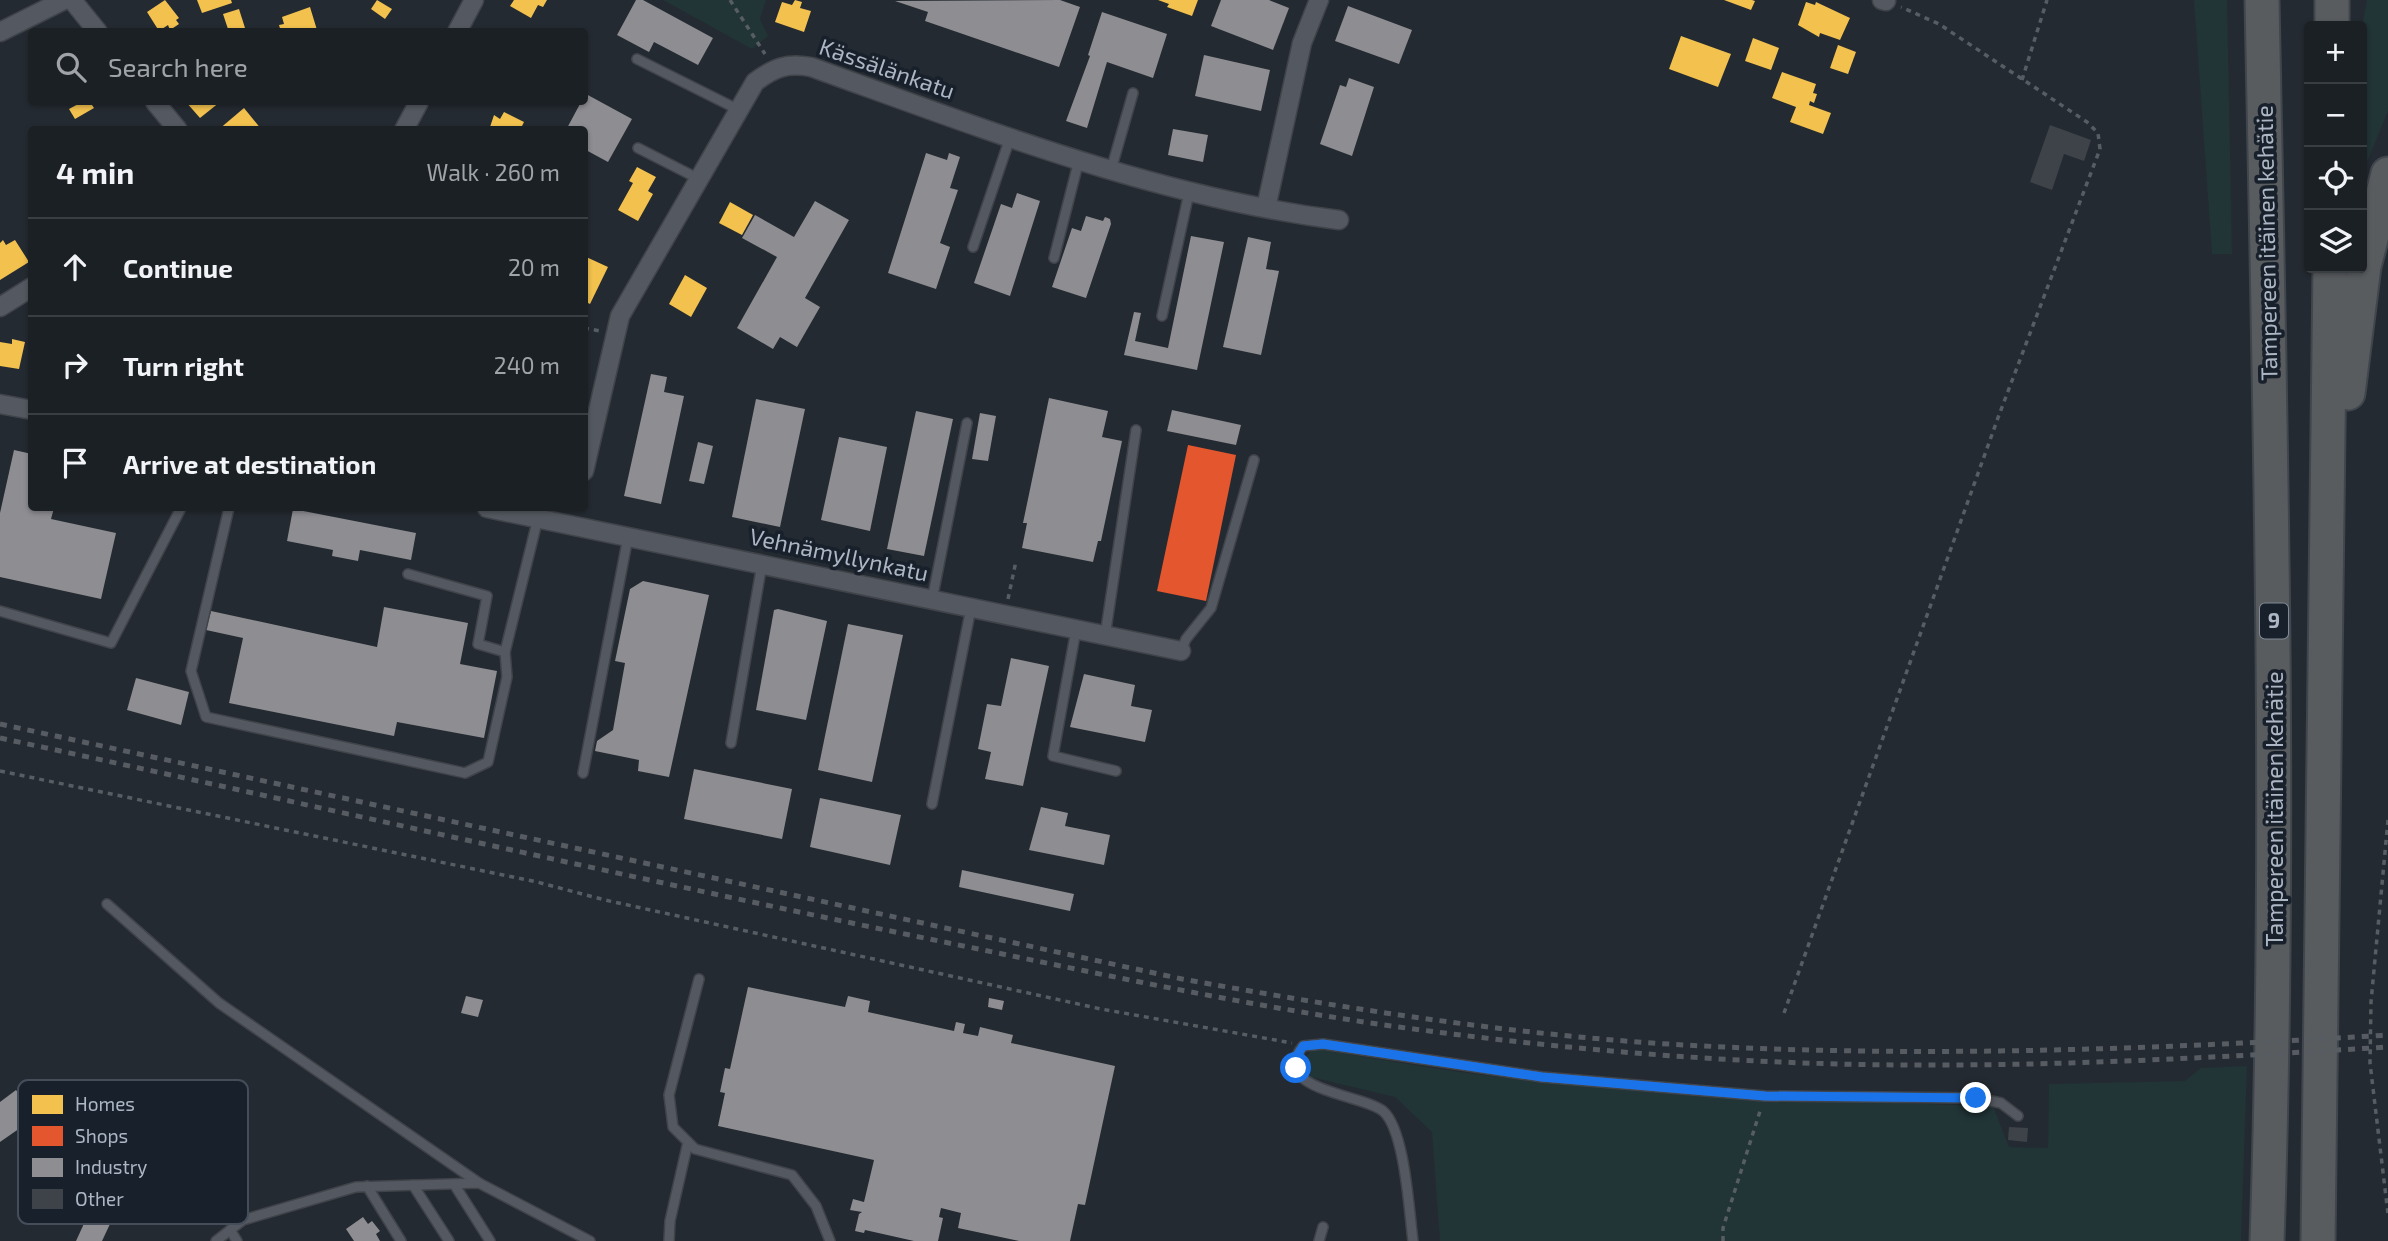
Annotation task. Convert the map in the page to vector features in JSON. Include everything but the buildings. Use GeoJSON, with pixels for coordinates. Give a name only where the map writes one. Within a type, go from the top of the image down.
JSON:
{"type":"FeatureCollection","features":[{"type":"Feature","properties":{"kind":"highway","name":"Tampereen itäinen kehätie"},"geometry":{"type":"LineString","coordinates":[[2262,0],[2275,694],[2275,961],[2267,1241]]}},
{"type":"Feature","properties":{"kind":"highway"},"geometry":{"type":"LineString","coordinates":[[2332,0],[2332,21]]}},
{"type":"Feature","properties":{"kind":"highway"},"geometry":{"type":"LineString","coordinates":[[2329,513],[2364,266],[2388,174]]}},
{"type":"Feature","properties":{"kind":"highway","name":"Tampereen itäinen kehätie"},"geometry":{"type":"LineString","coordinates":[[2318,1241],[2330,273]]}},
{"type":"Feature","properties":{"kind":"street"},"geometry":{"type":"LineString","coordinates":[[0,32],[64,0]]}},
{"type":"Feature","properties":{"kind":"street"},"geometry":{"type":"LineString","coordinates":[[72,0],[95,28]]}},
{"type":"Feature","properties":{"kind":"street"},"geometry":{"type":"LineString","coordinates":[[459,28],[474,0]]}},
{"type":"Feature","properties":{"kind":"street"},"geometry":{"type":"LineString","coordinates":[[1266,208],[1302,43],[1319,0]]}},
{"type":"Feature","properties":{"kind":"street","name":"Kässälänkatu"},"geometry":{"type":"LineString","coordinates":[[773,69],[790,64],[811,67],[1010,138],[1111,170],[1189,192],[1339,220]]}},
{"type":"Feature","properties":{"kind":"street"},"geometry":{"type":"LineString","coordinates":[[588,454],[620,316],[755,82],[773,69]]}},
{"type":"Feature","properties":{"kind":"street"},"geometry":{"type":"LineString","coordinates":[[157,105],[175,126]]}},
{"type":"Feature","properties":{"kind":"street"},"geometry":{"type":"LineString","coordinates":[[406,126],[417,105]]}},
{"type":"Feature","properties":{"kind":"street"},"geometry":{"type":"LineString","coordinates":[[0,307],[28,290]]}},
{"type":"Feature","properties":{"kind":"street"},"geometry":{"type":"LineString","coordinates":[[0,405],[28,409]]}},
{"type":"Feature","properties":{"kind":"street","name":"Vehnämyllynkatu"},"geometry":{"type":"LineString","coordinates":[[502,511],[538,518],[574,516],[628,537],[1181,652]]}},
{"type":"Feature","properties":{"kind":"lane"},"geometry":{"type":"LineString","coordinates":[[636,59],[739,110]]}},
{"type":"Feature","properties":{"kind":"lane"},"geometry":{"type":"LineString","coordinates":[[1111,170],[1133,93]]}},
{"type":"Feature","properties":{"kind":"lane"},"geometry":{"type":"LineString","coordinates":[[973,247],[1010,138]]}},
{"type":"Feature","properties":{"kind":"lane"},"geometry":{"type":"LineString","coordinates":[[638,148],[699,179]]}},
{"type":"Feature","properties":{"kind":"lane"},"geometry":{"type":"LineString","coordinates":[[1054,258],[1079,160]]}},
{"type":"Feature","properties":{"kind":"lane"},"geometry":{"type":"LineString","coordinates":[[1162,316],[1189,192]]}},
{"type":"Feature","properties":{"kind":"lane"},"geometry":{"type":"LineString","coordinates":[[932,600],[967,423]]}},
{"type":"Feature","properties":{"kind":"lane"},"geometry":{"type":"LineString","coordinates":[[1105,636],[1136,430]]}},
{"type":"Feature","properties":{"kind":"lane"},"geometry":{"type":"LineString","coordinates":[[1181,652],[1186,639],[1211,608],[1254,460]]}},
{"type":"Feature","properties":{"kind":"lane"},"geometry":{"type":"LineString","coordinates":[[0,611],[111,643],[179,511]]}},
{"type":"Feature","properties":{"kind":"lane"},"geometry":{"type":"LineString","coordinates":[[228,511],[191,671],[206,717],[465,773],[488,762],[507,677],[505,652],[538,518]]}},
{"type":"Feature","properties":{"kind":"lane"},"geometry":{"type":"LineString","coordinates":[[583,774],[628,537]]}},
{"type":"Feature","properties":{"kind":"lane"},"geometry":{"type":"LineString","coordinates":[[731,743],[762,564]]}},
{"type":"Feature","properties":{"kind":"lane"},"geometry":{"type":"LineString","coordinates":[[408,574],[487,596],[478,645],[505,652]]}},
{"type":"Feature","properties":{"kind":"lane"},"geometry":{"type":"LineString","coordinates":[[932,804],[971,608]]}},
{"type":"Feature","properties":{"kind":"lane"},"geometry":{"type":"LineString","coordinates":[[1076,630],[1053,756],[1116,771]]}},
{"type":"Feature","properties":{"kind":"lane"},"geometry":{"type":"LineString","coordinates":[[107,904],[219,1003],[479,1183],[590,1241]]}},
{"type":"Feature","properties":{"kind":"lane"},"geometry":{"type":"LineString","coordinates":[[699,979],[668,1095],[673,1127],[695,1149],[792,1175],[816,1206],[830,1241]]}},
{"type":"Feature","properties":{"kind":"lane"},"geometry":{"type":"LineString","coordinates":[[1413,1241],[1400,1144],[1395,1127],[1385,1113],[1372,1104],[1306,1082],[1296,1068],[1295,1059],[1303,1046],[1323,1044],[1542,1077],[1765,1096],[1976,1098],[2001,1102],[2018,1116]]}},
{"type":"Feature","properties":{"kind":"lane"},"geometry":{"type":"LineString","coordinates":[[669,1241],[670,1221],[688,1142]]}},
{"type":"Feature","properties":{"kind":"lane"},"geometry":{"type":"LineString","coordinates":[[248,1219],[367,1186],[479,1183]]}},
{"type":"Feature","properties":{"kind":"lane"},"geometry":{"type":"LineString","coordinates":[[454,1184],[490,1241]]}},
{"type":"Feature","properties":{"kind":"lane"},"geometry":{"type":"LineString","coordinates":[[413,1185],[449,1241]]}},
{"type":"Feature","properties":{"kind":"lane"},"geometry":{"type":"LineString","coordinates":[[367,1186],[401,1241]]}},
{"type":"Feature","properties":{"kind":"lane"},"geometry":{"type":"LineString","coordinates":[[216,1241],[238,1224]]}},
{"type":"Feature","properties":{"kind":"lane"},"geometry":{"type":"LineString","coordinates":[[1319,1241],[1323,1227]]}},
{"type":"Feature","properties":{"kind":"lane"},"geometry":{"type":"LineString","coordinates":[[230,1230],[237,1241]]}},
{"type":"Feature","properties":{"kind":"path"},"geometry":{"type":"LineString","coordinates":[[730,0],[773,69]]}},
{"type":"Feature","properties":{"kind":"path"},"geometry":{"type":"LineString","coordinates":[[2022,80],[2047,0]]}},
{"type":"Feature","properties":{"kind":"path"},"geometry":{"type":"LineString","coordinates":[[1784,1013],[1818,925],[1999,415],[2101,149],[2095,128],[1939,24],[1884,1]]}},
{"type":"Feature","properties":{"kind":"path"},"geometry":{"type":"LineString","coordinates":[[1008,601],[1016,561]]}},
{"type":"Feature","properties":{"kind":"path"},"geometry":{"type":"LineString","coordinates":[[0,771],[537,882],[618,903],[1101,1009],[1303,1046]]}},
{"type":"Feature","properties":{"kind":"path"},"geometry":{"type":"LineString","coordinates":[[2388,820],[2371,1002],[2370,1063],[2388,1214]]}},
{"type":"Feature","properties":{"kind":"path"},"geometry":{"type":"LineString","coordinates":[[1723,1241],[1723,1228],[1765,1096]]}},
{"type":"Feature","properties":{"kind":"shaded area"},"geometry":{"type":"Polygon","coordinates":[[[663,0],[766,0],[760,19],[768,36],[752,49],[663,0]]]}},
{"type":"Feature","properties":{"kind":"shaded area"},"geometry":{"type":"Polygon","coordinates":[[[2194,0],[2227,0],[2232,254],[2212,254],[2194,0]]]}},
{"type":"Feature","properties":{"kind":"shaded area"},"geometry":{"type":"Polygon","coordinates":[[[2367,0],[2388,0],[2388,111],[2367,162],[2367,21],[2363,21],[2367,0]]]}},
{"type":"Feature","properties":{"kind":"shaded area"},"geometry":{"type":"Polygon","coordinates":[[[1313,1048],[1475,1074],[1604,1087],[1798,1099],[1993,1106],[2009,1147],[2048,1148],[2049,1084],[2185,1081],[2201,1068],[2247,1066],[2241,1241],[1440,1241],[1432,1132],[1395,1097],[1311,1077],[1303,1061],[1313,1048]]]}},
{"type":"Feature","properties":{"kind":"railway"},"geometry":{"type":"LineString","coordinates":[[0,724],[1182,979],[1358,1009],[1475,1025],[1652,1043],[1836,1051],[2020,1051],[2388,1035]]}},
{"type":"Feature","properties":{"kind":"railway"},"geometry":{"type":"LineString","coordinates":[[0,738],[939,941],[1244,1002],[1429,1031],[1683,1057],[1875,1065],[2107,1062],[2388,1047]]}},
{"type":"Feature","properties":{"kind":"route"},"geometry":{"type":"LineString","coordinates":[[1296,1068],[1295,1059],[1303,1046],[1323,1044],[1498,1072],[1765,1096],[1976,1098]]}}]}
